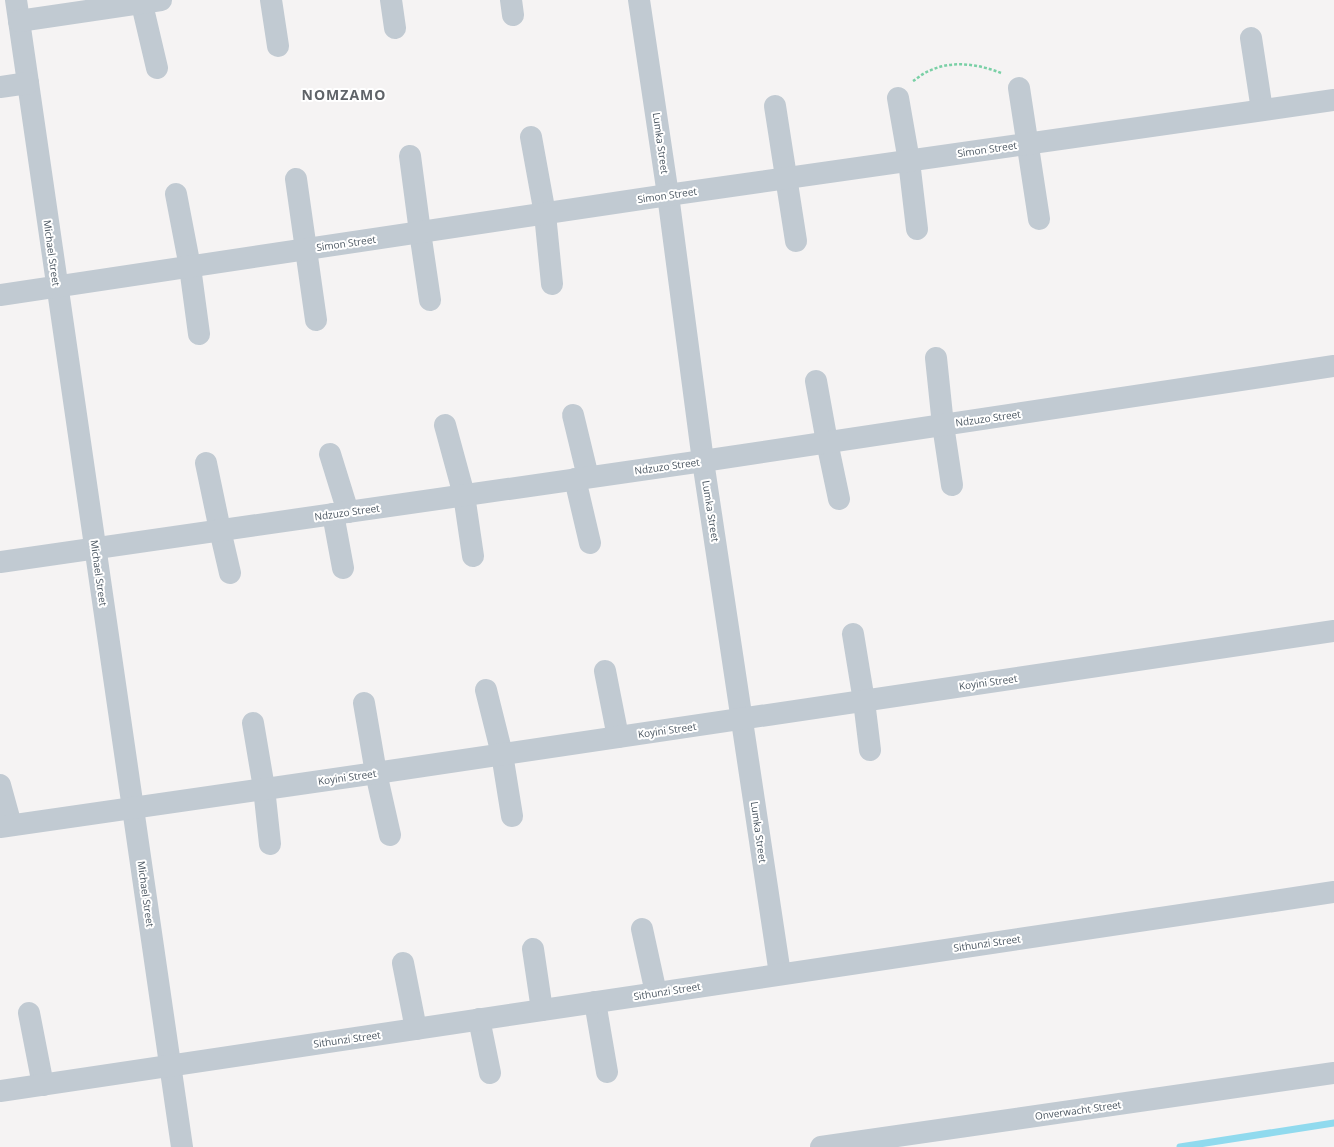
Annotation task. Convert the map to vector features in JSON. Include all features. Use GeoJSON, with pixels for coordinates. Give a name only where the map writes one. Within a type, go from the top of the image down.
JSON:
{"type":"FeatureCollection","features":[{"type":"Feature","properties":{"kind":"street","name":"Michael Street"},"geometry":{"type":"LineString","coordinates":[[16,0],[182,1147]]}},
{"type":"Feature","properties":{"kind":"street"},"geometry":{"type":"LineString","coordinates":[[271,0],[278,46]]}},
{"type":"Feature","properties":{"kind":"street"},"geometry":{"type":"LineString","coordinates":[[391,0],[394,28]]}},
{"type":"Feature","properties":{"kind":"street","name":"Lumka Street"},"geometry":{"type":"LineString","coordinates":[[639,0],[668,195],[703,461],[780,974]]}},
{"type":"Feature","properties":{"kind":"street"},"geometry":{"type":"LineString","coordinates":[[19,21],[148,1],[157,68]]}},
{"type":"Feature","properties":{"kind":"street"},"geometry":{"type":"LineString","coordinates":[[1251,38],[1262,110]]}},
{"type":"Feature","properties":{"kind":"street"},"geometry":{"type":"LineString","coordinates":[[0,87],[28,83]]}},
{"type":"Feature","properties":{"kind":"street"},"geometry":{"type":"LineString","coordinates":[[1019,88],[1039,219]]}},
{"type":"Feature","properties":{"kind":"street"},"geometry":{"type":"LineString","coordinates":[[898,98],[909,161],[917,229]]}},
{"type":"Feature","properties":{"kind":"street","name":"Simon Street"},"geometry":{"type":"LineString","coordinates":[[0,295],[668,195],[1334,100]]}},
{"type":"Feature","properties":{"kind":"street"},"geometry":{"type":"LineString","coordinates":[[775,106],[796,241]]}},
{"type":"Feature","properties":{"kind":"street"},"geometry":{"type":"LineString","coordinates":[[531,137],[545,214],[552,284]]}},
{"type":"Feature","properties":{"kind":"street"},"geometry":{"type":"LineString","coordinates":[[410,156],[430,300]]}},
{"type":"Feature","properties":{"kind":"street"},"geometry":{"type":"LineString","coordinates":[[296,179],[316,320]]}},
{"type":"Feature","properties":{"kind":"street"},"geometry":{"type":"LineString","coordinates":[[176,194],[190,266],[199,334]]}},
{"type":"Feature","properties":{"kind":"street"},"geometry":{"type":"LineString","coordinates":[[936,358],[943,425],[952,485]]}},
{"type":"Feature","properties":{"kind":"street","name":"Ndzuzo Street"},"geometry":{"type":"LineString","coordinates":[[0,562],[703,461],[1334,366]]}},
{"type":"Feature","properties":{"kind":"street"},"geometry":{"type":"LineString","coordinates":[[816,381],[839,499]]}},
{"type":"Feature","properties":{"kind":"street"},"geometry":{"type":"LineString","coordinates":[[573,415],[590,544]]}},
{"type":"Feature","properties":{"kind":"street"},"geometry":{"type":"LineString","coordinates":[[445,425],[464,495],[473,556]]}},
{"type":"Feature","properties":{"kind":"street"},"geometry":{"type":"LineString","coordinates":[[330,454],[340,513],[343,568]]}},
{"type":"Feature","properties":{"kind":"street"},"geometry":{"type":"LineString","coordinates":[[206,463],[230,573]]}},
{"type":"Feature","properties":{"kind":"street","name":"Koyini Street"},"geometry":{"type":"LineString","coordinates":[[5,826],[376,773],[1334,631]]}},
{"type":"Feature","properties":{"kind":"street"},"geometry":{"type":"LineString","coordinates":[[853,634],[864,700],[870,750]]}},
{"type":"Feature","properties":{"kind":"street"},"geometry":{"type":"LineString","coordinates":[[605,671],[618,737]]}},
{"type":"Feature","properties":{"kind":"street"},"geometry":{"type":"LineString","coordinates":[[486,690],[502,754],[512,816]]}},
{"type":"Feature","properties":{"kind":"street"},"geometry":{"type":"LineString","coordinates":[[364,703],[376,773],[390,835]]}},
{"type":"Feature","properties":{"kind":"street"},"geometry":{"type":"LineString","coordinates":[[253,723],[264,788],[270,844]]}},
{"type":"Feature","properties":{"kind":"street"},"geometry":{"type":"LineString","coordinates":[[0,785],[5,826]]}},
{"type":"Feature","properties":{"kind":"street","name":"Sithunzi Street"},"geometry":{"type":"LineString","coordinates":[[0,1091],[1334,892]]}},
{"type":"Feature","properties":{"kind":"street"},"geometry":{"type":"LineString","coordinates":[[642,929],[656,993]]}},
{"type":"Feature","properties":{"kind":"street"},"geometry":{"type":"LineString","coordinates":[[533,949],[542,1010]]}},
{"type":"Feature","properties":{"kind":"street"},"geometry":{"type":"LineString","coordinates":[[403,964],[416,1029]]}},
{"type":"Feature","properties":{"kind":"street"},"geometry":{"type":"LineString","coordinates":[[595,1002],[607,1072]]}},
{"type":"Feature","properties":{"kind":"street"},"geometry":{"type":"LineString","coordinates":[[29,1013],[43,1085]]}},
{"type":"Feature","properties":{"kind":"street"},"geometry":{"type":"LineString","coordinates":[[479,1019],[490,1073]]}},
{"type":"Feature","properties":{"kind":"street","name":"Onverwacht Street"},"geometry":{"type":"LineString","coordinates":[[821,1147],[1334,1073]]}},
{"type":"Feature","properties":{"kind":"path"},"geometry":{"type":"LineString","coordinates":[[898,98],[908,86],[927,71],[936,67],[966,64],[988,68],[1006,76],[1019,88]]}},
{"type":"Feature","properties":{"kind":"waterway"},"geometry":{"type":"LineString","coordinates":[[1180,1147],[1334,1123]]}},
{"type":"Feature","properties":{"kind":"district","name":"NOMZAMO"},"geometry":{"type":"Point","coordinates":[344,95]}}]}
